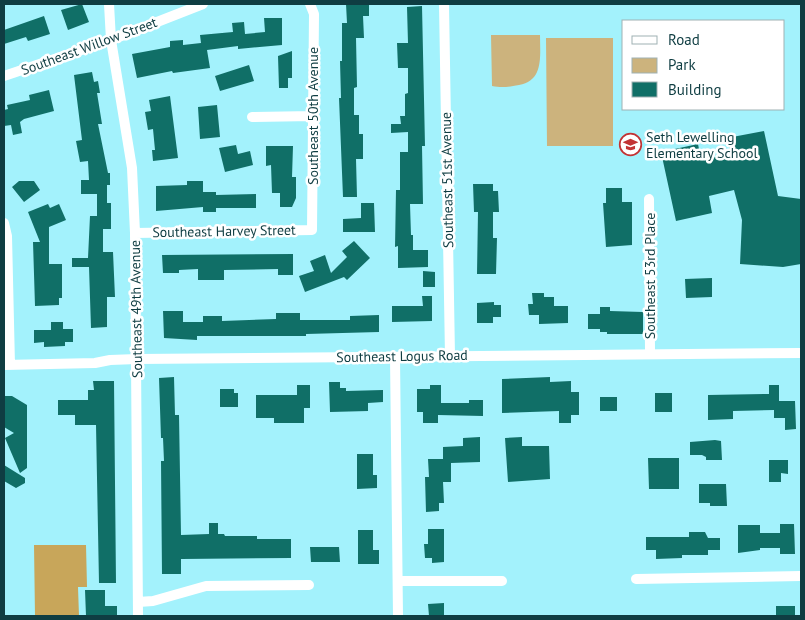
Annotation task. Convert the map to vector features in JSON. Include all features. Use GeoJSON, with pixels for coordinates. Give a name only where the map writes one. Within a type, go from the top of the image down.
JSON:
{"type":"FeatureCollection","features":[{"type":"Feature","properties":{"kind":"street","name":"Southeast 49th Avenue"},"geometry":{"type":"LineString","coordinates":[[110,4],[111,40],[132,168],[135,233],[138,616]]}},
{"type":"Feature","properties":{"kind":"street","name":"Southeast Willow Street"},"geometry":{"type":"LineString","coordinates":[[4,76],[111,40],[203,4]]}},
{"type":"Feature","properties":{"kind":"street","name":"Southeast 50th Avenue"},"geometry":{"type":"LineString","coordinates":[[310,4],[314,14],[312,230]]}},
{"type":"Feature","properties":{"kind":"street","name":"Southeast 51st Avenue"},"geometry":{"type":"LineString","coordinates":[[444,4],[450,356]]}},
{"type":"Feature","properties":{"kind":"street"},"geometry":{"type":"LineString","coordinates":[[252,118],[313,116]]}},
{"type":"Feature","properties":{"kind":"street","name":"Southeast 53rd Place"},"geometry":{"type":"LineString","coordinates":[[649,199],[650,353]]}},
{"type":"Feature","properties":{"kind":"street"},"geometry":{"type":"LineString","coordinates":[[4,223],[7,236],[7,365]]}},
{"type":"Feature","properties":{"kind":"street","name":"Southeast Harvey Street"},"geometry":{"type":"LineString","coordinates":[[135,233],[312,230]]}},
{"type":"Feature","properties":{"kind":"street","name":"Southeast Logus Road"},"geometry":{"type":"LineString","coordinates":[[7,365],[95,363],[110,360],[137,359],[801,352]]}},
{"type":"Feature","properties":{"kind":"street"},"geometry":{"type":"LineString","coordinates":[[395,357],[398,616]]}},
{"type":"Feature","properties":{"kind":"street"},"geometry":{"type":"LineString","coordinates":[[636,579],[801,576]]}},
{"type":"Feature","properties":{"kind":"street"},"geometry":{"type":"LineString","coordinates":[[398,581],[502,581]]}},
{"type":"Feature","properties":{"kind":"street"},"geometry":{"type":"LineString","coordinates":[[138,602],[153,601],[206,586],[309,585]]}},
{"type":"Feature","properties":{"kind":"green space"},"geometry":{"type":"Polygon","coordinates":[[[491,35],[540,35],[539,66],[533,78],[527,83],[519,85],[492,86],[491,35]]]}},
{"type":"Feature","properties":{"kind":"green space"},"geometry":{"type":"Polygon","coordinates":[[[546,38],[613,38],[613,146],[547,146],[546,38]]]}},
{"type":"Feature","properties":{"kind":"shaded area"},"geometry":{"type":"Polygon","coordinates":[[[34,545],[86,545],[87,587],[78,587],[79,616],[35,616],[34,545]]]}},
{"type":"Feature","properties":{"kind":"building"},"geometry":{"type":"Polygon","coordinates":[[[82,4],[89,22],[68,30],[61,10],[82,4]]]}},
{"type":"Feature","properties":{"kind":"building"},"geometry":{"type":"Polygon","coordinates":[[[346,4],[369,4],[369,16],[363,16],[364,38],[356,38],[357,87],[354,88],[354,115],[359,115],[359,134],[363,134],[363,159],[356,159],[357,197],[343,197],[339,98],[341,98],[342,23],[347,23],[346,4]]]}},
{"type":"Feature","properties":{"kind":"building"},"geometry":{"type":"Polygon","coordinates":[[[422,6],[425,146],[422,146],[423,204],[410,204],[413,250],[428,250],[428,267],[398,268],[398,246],[395,247],[396,190],[400,190],[400,152],[408,152],[408,132],[391,133],[391,124],[401,124],[400,116],[405,116],[405,94],[408,93],[408,68],[398,68],[397,43],[408,43],[407,7],[422,6]]]}},
{"type":"Feature","properties":{"kind":"building"},"geometry":{"type":"Polygon","coordinates":[[[44,16],[50,34],[28,41],[26,37],[4,44],[4,30],[44,16]]]}},
{"type":"Feature","properties":{"kind":"building"},"geometry":{"type":"Polygon","coordinates":[[[264,18],[282,18],[282,45],[238,49],[238,46],[207,50],[210,68],[173,73],[172,71],[137,78],[132,54],[170,47],[170,41],[183,40],[183,45],[201,43],[200,35],[233,32],[232,23],[244,22],[245,34],[265,32],[264,18]]]}},
{"type":"Feature","properties":{"kind":"building"},"geometry":{"type":"Polygon","coordinates":[[[292,51],[292,78],[288,78],[288,88],[279,88],[278,56],[292,51]]]}},
{"type":"Feature","properties":{"kind":"building"},"geometry":{"type":"Polygon","coordinates":[[[249,65],[254,81],[220,91],[215,76],[249,65]]]}},
{"type":"Feature","properties":{"kind":"building"},"geometry":{"type":"Polygon","coordinates":[[[92,72],[94,82],[98,81],[100,93],[97,93],[102,124],[98,124],[108,173],[110,173],[110,185],[107,185],[107,203],[111,203],[111,229],[103,229],[103,252],[113,252],[115,297],[107,297],[107,327],[91,328],[89,267],[72,267],[72,258],[88,258],[90,216],[97,216],[97,194],[81,194],[81,180],[89,180],[88,161],[80,162],[76,141],[82,140],[74,75],[92,72]]]}},
{"type":"Feature","properties":{"kind":"building"},"geometry":{"type":"Polygon","coordinates":[[[49,90],[54,111],[24,119],[20,122],[22,133],[13,135],[11,125],[4,126],[4,110],[8,109],[7,105],[30,100],[29,95],[49,90]]]}},
{"type":"Feature","properties":{"kind":"building"},"geometry":{"type":"Polygon","coordinates":[[[170,96],[178,158],[153,161],[152,150],[155,150],[153,129],[148,130],[145,112],[151,111],[149,100],[170,96]]]}},
{"type":"Feature","properties":{"kind":"building"},"geometry":{"type":"Polygon","coordinates":[[[217,105],[220,137],[200,139],[198,107],[217,105]]]}},
{"type":"Feature","properties":{"kind":"building"},"geometry":{"type":"Polygon","coordinates":[[[764,131],[778,196],[801,199],[801,264],[783,267],[740,264],[742,220],[734,190],[709,196],[712,213],[676,221],[661,152],[698,144],[701,160],[731,154],[727,138],[764,131]]]}},
{"type":"Feature","properties":{"kind":"building"},"geometry":{"type":"Polygon","coordinates":[[[236,145],[238,154],[250,151],[253,165],[225,172],[219,148],[236,145]]]}},
{"type":"Feature","properties":{"kind":"building"},"geometry":{"type":"Polygon","coordinates":[[[266,146],[293,146],[292,177],[296,177],[296,198],[292,207],[280,207],[280,193],[272,193],[271,165],[266,166],[266,146]]]}},
{"type":"Feature","properties":{"kind":"building"},"geometry":{"type":"Polygon","coordinates":[[[19,181],[34,181],[40,190],[24,202],[12,187],[19,181]]]}},
{"type":"Feature","properties":{"kind":"building"},"geometry":{"type":"Polygon","coordinates":[[[187,181],[203,181],[203,192],[216,192],[216,195],[256,194],[256,208],[216,208],[216,212],[203,212],[203,207],[156,211],[156,186],[187,185],[187,181]]]}},
{"type":"Feature","properties":{"kind":"building"},"geometry":{"type":"Polygon","coordinates":[[[473,184],[493,184],[493,191],[498,191],[499,212],[493,212],[493,238],[497,238],[496,274],[477,274],[478,212],[474,212],[473,184]]]}},
{"type":"Feature","properties":{"kind":"building"},"geometry":{"type":"Polygon","coordinates":[[[606,188],[622,188],[622,202],[632,202],[632,245],[606,247],[603,203],[606,203],[606,188]]]}},
{"type":"Feature","properties":{"kind":"building"},"geometry":{"type":"Polygon","coordinates":[[[361,203],[374,203],[375,232],[343,232],[343,219],[361,218],[361,203]]]}},
{"type":"Feature","properties":{"kind":"building"},"geometry":{"type":"Polygon","coordinates":[[[48,204],[50,208],[59,204],[66,220],[49,227],[49,264],[62,264],[62,298],[59,298],[59,305],[35,306],[33,242],[40,242],[28,212],[48,204]]]}},
{"type":"Feature","properties":{"kind":"building"},"geometry":{"type":"Polygon","coordinates":[[[354,241],[370,258],[347,280],[344,277],[305,292],[299,276],[314,271],[310,261],[325,255],[331,273],[347,257],[342,251],[354,241]]]}},
{"type":"Feature","properties":{"kind":"building"},"geometry":{"type":"Polygon","coordinates":[[[293,254],[293,275],[278,275],[278,269],[224,270],[224,280],[198,280],[198,269],[179,270],[179,273],[163,273],[162,255],[293,254]]]}},
{"type":"Feature","properties":{"kind":"building"},"geometry":{"type":"Polygon","coordinates":[[[423,271],[435,272],[435,287],[423,287],[423,271]]]}},
{"type":"Feature","properties":{"kind":"building"},"geometry":{"type":"Polygon","coordinates":[[[712,278],[712,297],[686,298],[685,279],[712,278]]]}},
{"type":"Feature","properties":{"kind":"building"},"geometry":{"type":"Polygon","coordinates":[[[532,293],[544,293],[544,297],[554,297],[554,306],[568,306],[568,323],[539,324],[539,315],[529,315],[528,304],[533,304],[532,293]]]}},
{"type":"Feature","properties":{"kind":"building"},"geometry":{"type":"Polygon","coordinates":[[[422,296],[432,296],[432,321],[392,322],[392,306],[423,306],[422,296]]]}},
{"type":"Feature","properties":{"kind":"building"},"geometry":{"type":"Polygon","coordinates":[[[494,302],[494,305],[501,305],[501,317],[493,317],[493,323],[477,323],[477,303],[494,302]]]}},
{"type":"Feature","properties":{"kind":"building"},"geometry":{"type":"Polygon","coordinates":[[[600,307],[610,307],[610,311],[643,312],[643,334],[607,334],[607,332],[600,332],[600,329],[588,329],[588,314],[600,314],[600,307]]]}},
{"type":"Feature","properties":{"kind":"building"},"geometry":{"type":"Polygon","coordinates":[[[163,311],[183,311],[183,322],[203,322],[203,316],[222,316],[222,321],[276,319],[276,313],[300,313],[300,320],[350,320],[350,316],[379,315],[379,332],[306,334],[306,336],[197,336],[197,340],[164,338],[163,311]]]}},
{"type":"Feature","properties":{"kind":"building"},"geometry":{"type":"Polygon","coordinates":[[[51,322],[63,322],[63,329],[73,329],[73,342],[65,342],[65,346],[44,347],[44,342],[34,343],[34,330],[51,330],[51,322]]]}},
{"type":"Feature","properties":{"kind":"building"},"geometry":{"type":"Polygon","coordinates":[[[174,377],[175,415],[179,415],[181,535],[209,534],[209,523],[218,523],[218,534],[224,534],[225,536],[257,536],[257,539],[291,539],[291,558],[181,559],[181,574],[162,574],[161,461],[164,461],[163,438],[161,438],[159,378],[174,377]]]}},
{"type":"Feature","properties":{"kind":"building"},"geometry":{"type":"Polygon","coordinates":[[[550,377],[550,382],[571,381],[571,392],[579,392],[579,415],[571,415],[571,423],[559,423],[559,411],[502,413],[502,379],[550,377]]]}},
{"type":"Feature","properties":{"kind":"building"},"geometry":{"type":"Polygon","coordinates":[[[93,381],[114,381],[116,583],[99,583],[96,425],[75,425],[75,415],[58,415],[58,400],[88,400],[88,390],[94,390],[93,381]]]}},
{"type":"Feature","properties":{"kind":"building"},"geometry":{"type":"Polygon","coordinates":[[[329,382],[340,382],[340,388],[346,388],[346,391],[383,390],[383,402],[368,403],[368,411],[330,412],[329,382]]]}},
{"type":"Feature","properties":{"kind":"building"},"geometry":{"type":"Polygon","coordinates":[[[297,385],[310,385],[310,408],[304,408],[304,423],[274,423],[274,418],[256,418],[256,395],[297,395],[297,385]]]}},
{"type":"Feature","properties":{"kind":"building"},"geometry":{"type":"Polygon","coordinates":[[[430,385],[441,385],[441,403],[469,403],[469,400],[483,400],[483,416],[438,415],[438,423],[423,423],[423,412],[417,412],[417,389],[430,389],[430,385]]]}},
{"type":"Feature","properties":{"kind":"building"},"geometry":{"type":"Polygon","coordinates":[[[769,385],[779,385],[779,401],[795,401],[796,429],[785,430],[785,418],[774,418],[774,410],[733,411],[733,419],[708,420],[708,395],[769,394],[769,385]]]}},
{"type":"Feature","properties":{"kind":"building"},"geometry":{"type":"Polygon","coordinates":[[[220,389],[234,389],[234,393],[238,393],[238,407],[220,407],[220,389]]]}},
{"type":"Feature","properties":{"kind":"building"},"geometry":{"type":"Polygon","coordinates":[[[655,393],[672,393],[672,412],[655,412],[655,393]]]}},
{"type":"Feature","properties":{"kind":"building"},"geometry":{"type":"Polygon","coordinates":[[[4,396],[12,396],[27,405],[27,468],[20,473],[5,438],[14,433],[4,427],[4,396]]]}},
{"type":"Feature","properties":{"kind":"building"},"geometry":{"type":"Polygon","coordinates":[[[600,397],[617,397],[617,411],[600,411],[600,397]]]}},
{"type":"Feature","properties":{"kind":"building"},"geometry":{"type":"Polygon","coordinates":[[[480,437],[480,462],[451,463],[451,482],[443,482],[444,503],[439,503],[439,511],[426,512],[425,477],[429,477],[428,459],[443,459],[443,447],[463,446],[463,438],[480,437]]]}},
{"type":"Feature","properties":{"kind":"building"},"geometry":{"type":"Polygon","coordinates":[[[522,437],[522,446],[549,446],[550,479],[508,482],[505,438],[522,437]]]}},
{"type":"Feature","properties":{"kind":"building"},"geometry":{"type":"Polygon","coordinates":[[[721,441],[722,460],[706,460],[706,457],[702,455],[690,455],[690,442],[721,441]]]}},
{"type":"Feature","properties":{"kind":"building"},"geometry":{"type":"Polygon","coordinates":[[[357,454],[373,454],[373,475],[377,475],[377,488],[357,489],[357,454]]]}},
{"type":"Feature","properties":{"kind":"building"},"geometry":{"type":"Polygon","coordinates":[[[648,458],[679,458],[679,489],[649,489],[648,458]]]}},
{"type":"Feature","properties":{"kind":"building"},"geometry":{"type":"Polygon","coordinates":[[[769,460],[788,460],[788,474],[781,473],[781,482],[769,482],[769,460]]]}},
{"type":"Feature","properties":{"kind":"building"},"geometry":{"type":"Polygon","coordinates":[[[4,465],[25,478],[25,483],[16,488],[4,481],[4,465]]]}},
{"type":"Feature","properties":{"kind":"building"},"geometry":{"type":"Polygon","coordinates":[[[699,484],[726,484],[727,506],[710,506],[710,503],[699,503],[699,484]]]}},
{"type":"Feature","properties":{"kind":"building"},"geometry":{"type":"Polygon","coordinates":[[[780,524],[794,524],[795,554],[780,554],[780,548],[760,548],[760,550],[738,553],[738,525],[760,525],[760,533],[780,533],[780,524]]]}},
{"type":"Feature","properties":{"kind":"building"},"geometry":{"type":"Polygon","coordinates":[[[428,529],[444,529],[444,562],[432,563],[432,558],[425,558],[424,544],[428,544],[428,529]]]}},
{"type":"Feature","properties":{"kind":"building"},"geometry":{"type":"Polygon","coordinates":[[[358,530],[373,530],[373,550],[379,550],[379,564],[358,564],[358,530]]]}},
{"type":"Feature","properties":{"kind":"building"},"geometry":{"type":"Polygon","coordinates":[[[689,532],[705,532],[708,538],[720,538],[720,550],[708,550],[708,555],[682,555],[682,558],[656,559],[656,550],[646,550],[646,537],[689,537],[689,532]]]}},
{"type":"Feature","properties":{"kind":"building"},"geometry":{"type":"Polygon","coordinates":[[[310,547],[339,547],[340,562],[311,562],[310,547]]]}},
{"type":"Feature","properties":{"kind":"building"},"geometry":{"type":"Polygon","coordinates":[[[85,590],[105,590],[105,606],[117,606],[117,616],[86,616],[85,590]]]}},
{"type":"Feature","properties":{"kind":"building"},"geometry":{"type":"Polygon","coordinates":[[[444,603],[444,616],[429,616],[428,604],[444,603]]]}},
{"type":"Feature","properties":{"kind":"building"},"geometry":{"type":"Polygon","coordinates":[[[776,606],[795,606],[795,616],[776,616],[776,606]]]}},
{"type":"Feature","properties":{"kind":"place","name":"Seth Lewelling Elementary School"},"geometry":{"type":"Point","coordinates":[630,145]}}]}
